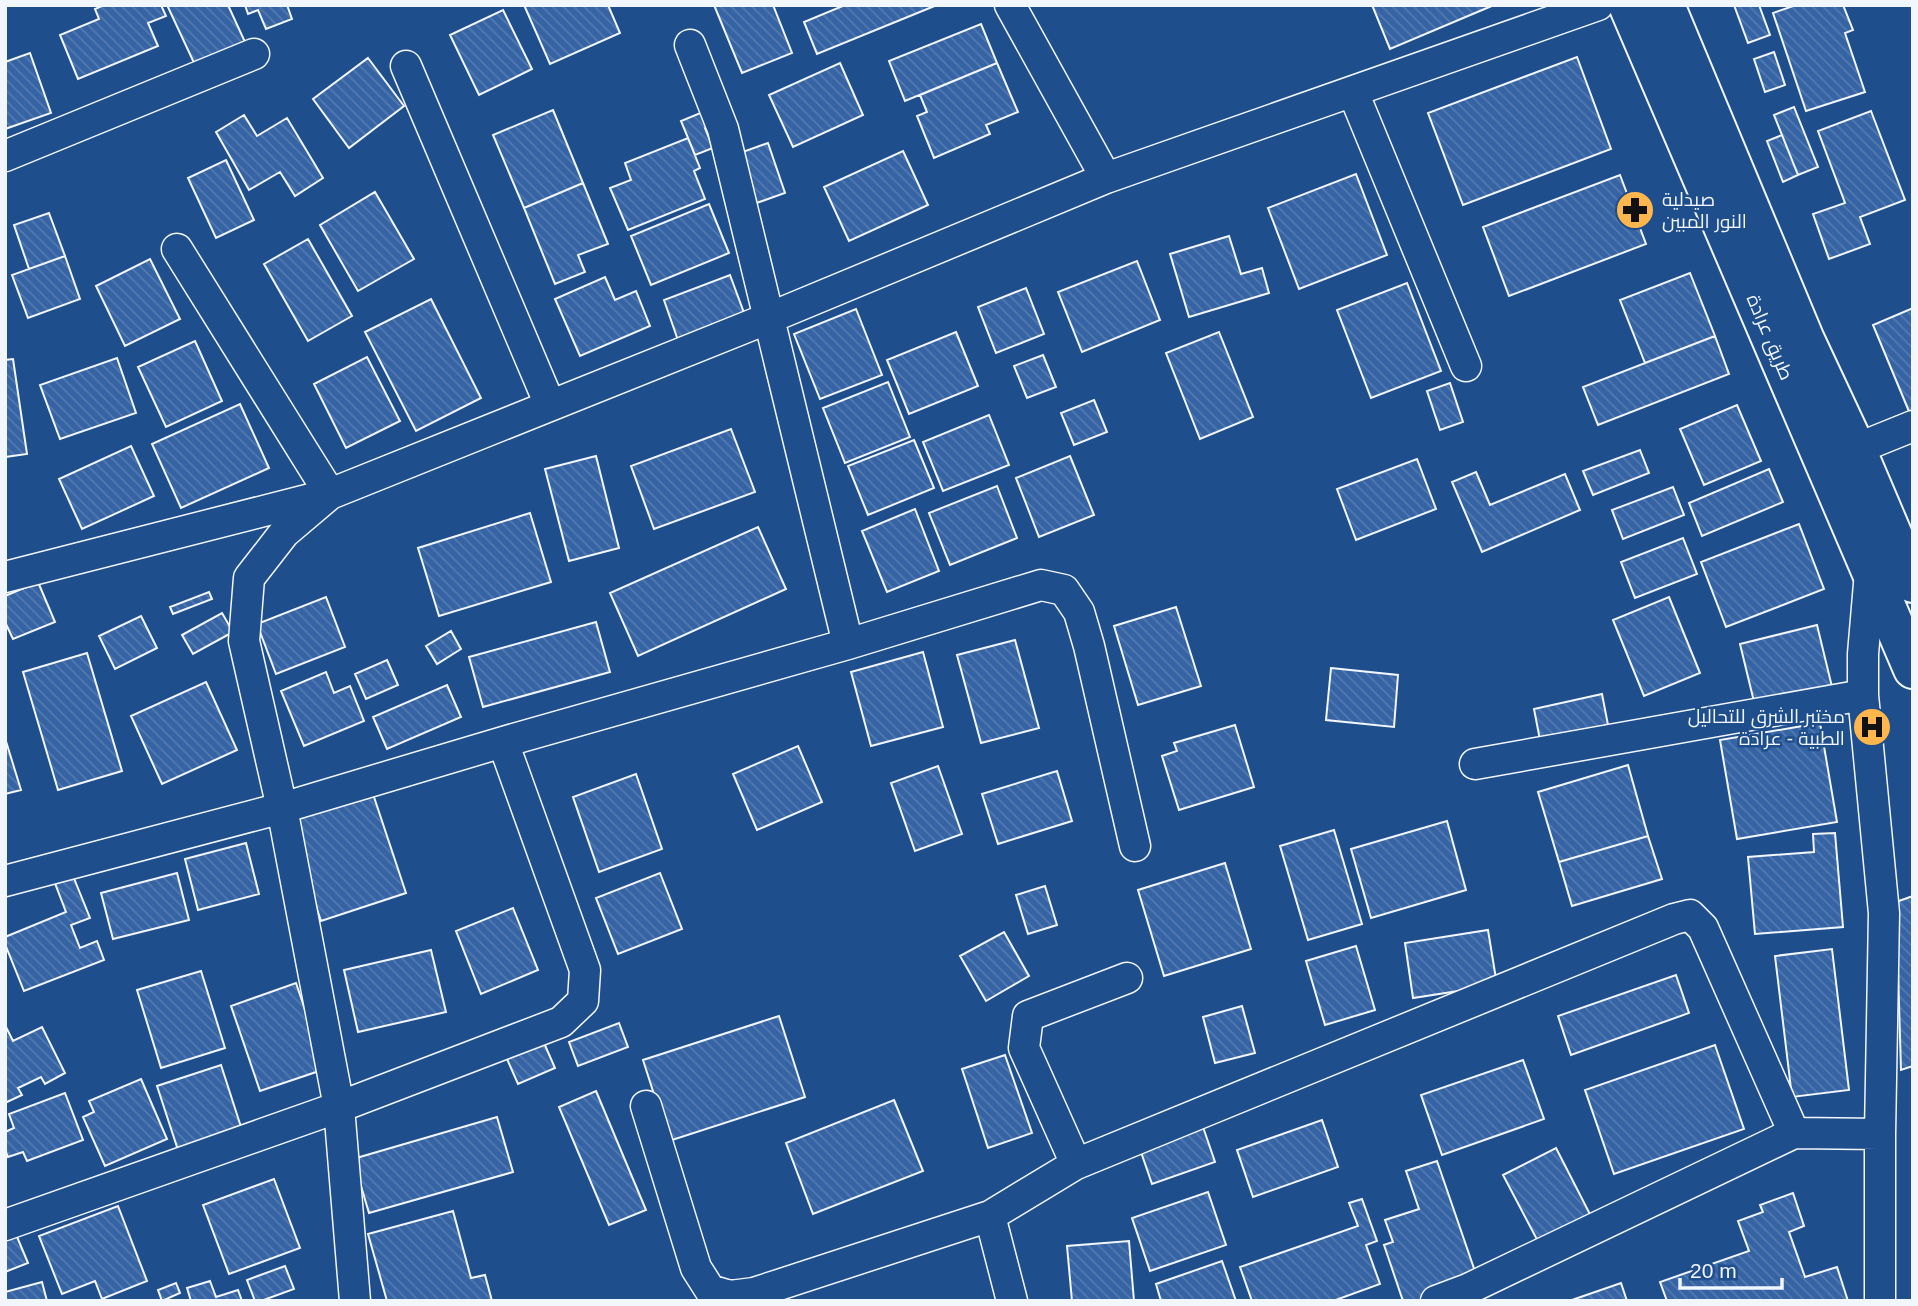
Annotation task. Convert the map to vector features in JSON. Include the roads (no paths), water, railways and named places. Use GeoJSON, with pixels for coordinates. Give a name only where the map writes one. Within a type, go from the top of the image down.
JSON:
{"type":"FeatureCollection","features":[{"type":"Feature","properties":{"kind":"main road","name":"طريق عرادة"},"geometry":{"type":"LineString","coordinates":[[1628,5],[1913,670]]}},
{"type":"Feature","properties":{"kind":"main road","name":"طريق عرادة"},"geometry":{"type":"LineString","coordinates":[[1665,5],[1805,340],[1856,449],[1913,583]]}},
{"type":"Feature","properties":{"kind":"street"},"geometry":{"type":"LineString","coordinates":[[1010,5],[1106,178]]}},
{"type":"Feature","properties":{"kind":"street"},"geometry":{"type":"LineString","coordinates":[[5,577],[330,494],[769,318],[1106,178],[1598,5]]}},
{"type":"Feature","properties":{"kind":"street"},"geometry":{"type":"LineString","coordinates":[[690,45],[723,129],[848,644]]}},
{"type":"Feature","properties":{"kind":"street"},"geometry":{"type":"LineString","coordinates":[[5,156],[254,54]]}},
{"type":"Feature","properties":{"kind":"street"},"geometry":{"type":"LineString","coordinates":[[405,66],[550,405]]}},
{"type":"Feature","properties":{"kind":"street"},"geometry":{"type":"LineString","coordinates":[[1353,92],[1466,366]]}},
{"type":"Feature","properties":{"kind":"street"},"geometry":{"type":"LineString","coordinates":[[177,249],[330,494]]}},
{"type":"Feature","properties":{"kind":"street"},"geometry":{"type":"LineString","coordinates":[[1856,449],[1913,426]]}},
{"type":"Feature","properties":{"kind":"street"},"geometry":{"type":"LineString","coordinates":[[330,494],[284,533],[249,578],[244,641],[282,808],[339,1107],[355,1301]]}},
{"type":"Feature","properties":{"kind":"street"},"geometry":{"type":"LineString","coordinates":[[1870,572],[1863,654],[1863,695],[1884,913],[1880,1301]]}},
{"type":"Feature","properties":{"kind":"street"},"geometry":{"type":"LineString","coordinates":[[5,881],[282,808],[848,644],[1041,585],[1064,590],[1079,612],[1135,846]]}},
{"type":"Feature","properties":{"kind":"street"},"geometry":{"type":"LineString","coordinates":[[1475,764],[1863,695]]}},
{"type":"Feature","properties":{"kind":"street"},"geometry":{"type":"LineString","coordinates":[[5,1225],[339,1107],[561,1022],[583,1001],[585,970],[503,742]]}},
{"type":"Feature","properties":{"kind":"street"},"geometry":{"type":"LineString","coordinates":[[646,1106],[696,1268],[709,1290],[730,1296],[754,1293],[990,1216],[1076,1164],[1674,919],[1690,915],[1703,928],[1794,1133]]}},
{"type":"Feature","properties":{"kind":"street"},"geometry":{"type":"LineString","coordinates":[[1076,1164],[1024,1048],[1028,1016],[1128,978]]}},
{"type":"Feature","properties":{"kind":"street"},"geometry":{"type":"LineString","coordinates":[[1436,1301],[1468,1289],[1794,1133],[1880,1134]]}},
{"type":"Feature","properties":{"kind":"street"},"geometry":{"type":"LineString","coordinates":[[990,1216],[1012,1301]]}},
{"type":"Feature","properties":{"kind":"place","name":"صيدلية النور المبين"},"geometry":{"type":"Point","coordinates":[1635,210]}},
{"type":"Feature","properties":{"kind":"place","name":"مختبر الشرق للتحاليل الطبية - عرادة"},"geometry":{"type":"Point","coordinates":[1872,727]}}]}
